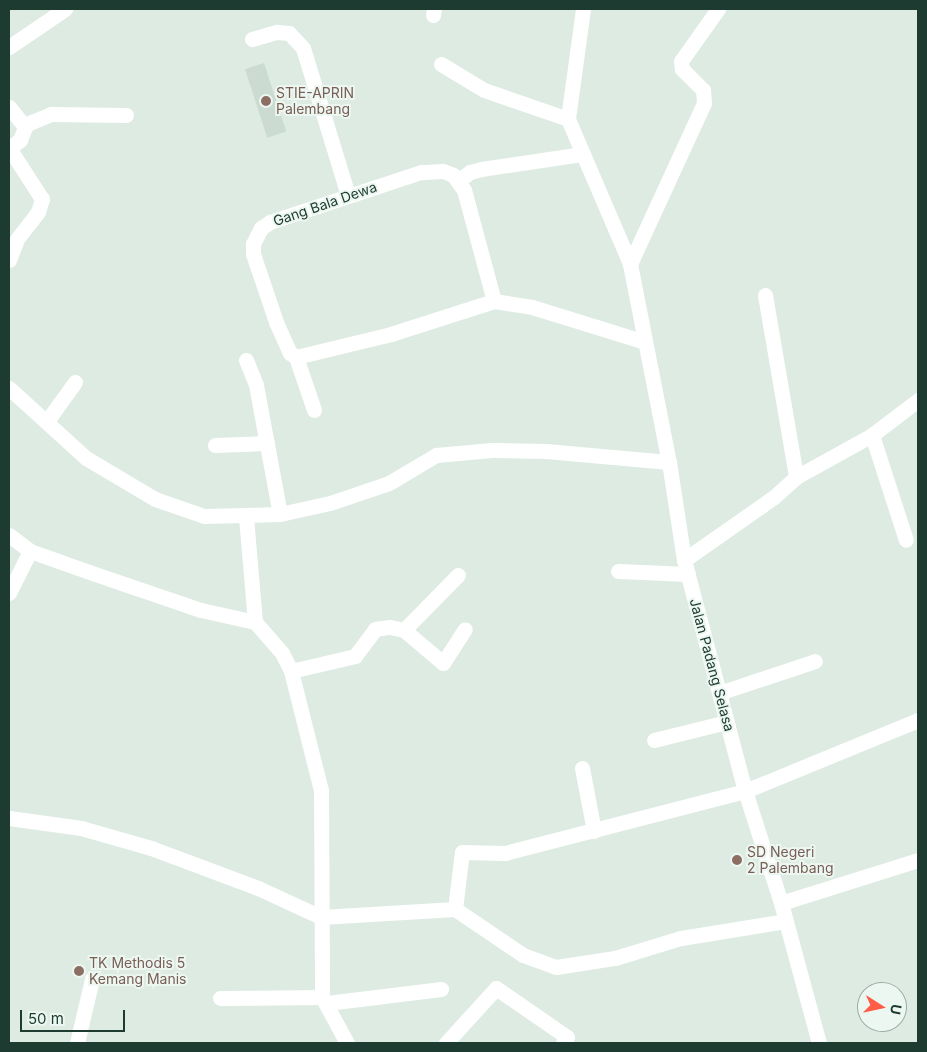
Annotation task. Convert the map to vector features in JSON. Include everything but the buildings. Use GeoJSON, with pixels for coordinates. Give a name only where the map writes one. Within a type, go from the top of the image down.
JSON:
{"type":"FeatureCollection","features":[{"type":"Feature","properties":{"kind":"street"},"geometry":{"type":"LineString","coordinates":[[9,47],[65,9]]}},
{"type":"Feature","properties":{"kind":"street"},"geometry":{"type":"LineString","coordinates":[[441,64],[484,90],[568,118],[582,9]]}},
{"type":"Feature","properties":{"kind":"street"},"geometry":{"type":"LineString","coordinates":[[630,264],[704,104],[703,90],[682,70],[680,61],[718,9]]}},
{"type":"Feature","properties":{"kind":"street"},"geometry":{"type":"LineString","coordinates":[[252,39],[277,32],[289,33],[303,48],[348,195]]}},
{"type":"Feature","properties":{"kind":"street"},"geometry":{"type":"LineString","coordinates":[[9,107],[24,124]]}},
{"type":"Feature","properties":{"kind":"street"},"geometry":{"type":"LineString","coordinates":[[24,124],[51,114],[126,116]]}},
{"type":"Feature","properties":{"kind":"street","name":"Jalan Padang Selasa"},"geometry":{"type":"LineString","coordinates":[[568,118],[630,264],[669,462],[686,567],[746,791],[781,903],[819,1043]]}},
{"type":"Feature","properties":{"kind":"street"},"geometry":{"type":"LineString","coordinates":[[9,260],[16,239],[38,212],[42,199],[9,148],[20,140],[24,124]]}},
{"type":"Feature","properties":{"kind":"street"},"geometry":{"type":"LineString","coordinates":[[494,301],[458,181],[470,172],[481,169],[583,154]]}},
{"type":"Feature","properties":{"kind":"street","name":"Gang Bala Dewa"},"geometry":{"type":"LineString","coordinates":[[296,357],[290,353],[276,322],[253,254],[253,244],[261,228],[270,222],[421,172],[442,171],[458,181]]}},
{"type":"Feature","properties":{"kind":"street"},"geometry":{"type":"LineString","coordinates":[[765,296],[796,477]]}},
{"type":"Feature","properties":{"kind":"street"},"geometry":{"type":"LineString","coordinates":[[314,410],[296,357],[391,334],[494,301],[532,308],[645,342]]}},
{"type":"Feature","properties":{"kind":"street"},"geometry":{"type":"LineString","coordinates":[[246,360],[256,385],[280,514]]}},
{"type":"Feature","properties":{"kind":"street"},"geometry":{"type":"LineString","coordinates":[[47,421],[75,382]]}},
{"type":"Feature","properties":{"kind":"street"},"geometry":{"type":"LineString","coordinates":[[9,388],[86,458],[155,499],[204,516],[246,517],[280,514],[330,503],[390,483],[436,455],[492,450],[546,451],[669,462]]}},
{"type":"Feature","properties":{"kind":"street"},"geometry":{"type":"LineString","coordinates":[[618,571],[686,567],[774,497],[796,477],[872,435],[918,400]]}},
{"type":"Feature","properties":{"kind":"street"},"geometry":{"type":"LineString","coordinates":[[872,435],[906,540]]}},
{"type":"Feature","properties":{"kind":"street"},"geometry":{"type":"LineString","coordinates":[[215,445],[267,443]]}},
{"type":"Feature","properties":{"kind":"street"},"geometry":{"type":"LineString","coordinates":[[246,517],[255,622],[282,653],[291,671],[321,790],[321,917],[325,1000],[343,1042]]}},
{"type":"Feature","properties":{"kind":"street"},"geometry":{"type":"LineString","coordinates":[[9,535],[30,550],[200,610],[255,622]]}},
{"type":"Feature","properties":{"kind":"street"},"geometry":{"type":"LineString","coordinates":[[9,593],[30,550]]}},
{"type":"Feature","properties":{"kind":"street"},"geometry":{"type":"LineString","coordinates":[[404,630],[458,575]]}},
{"type":"Feature","properties":{"kind":"street"},"geometry":{"type":"LineString","coordinates":[[291,671],[355,656],[375,629],[390,627],[404,630],[443,663],[465,629]]}},
{"type":"Feature","properties":{"kind":"street"},"geometry":{"type":"LineString","coordinates":[[719,693],[815,661]]}},
{"type":"Feature","properties":{"kind":"street"},"geometry":{"type":"LineString","coordinates":[[455,909],[462,852],[505,854],[746,791],[918,720]]}},
{"type":"Feature","properties":{"kind":"street"},"geometry":{"type":"LineString","coordinates":[[654,740],[727,722]]}},
{"type":"Feature","properties":{"kind":"street"},"geometry":{"type":"LineString","coordinates":[[582,768],[594,831]]}},
{"type":"Feature","properties":{"kind":"street"},"geometry":{"type":"LineString","coordinates":[[9,818],[81,828],[150,848],[258,888],[321,917],[455,909],[523,955],[565,968],[615,958],[681,938],[786,921]]}},
{"type":"Feature","properties":{"kind":"street"},"geometry":{"type":"LineString","coordinates":[[781,903],[918,860]]}},
{"type":"Feature","properties":{"kind":"street"},"geometry":{"type":"LineString","coordinates":[[77,1043],[92,980]]}},
{"type":"Feature","properties":{"kind":"street"},"geometry":{"type":"LineString","coordinates":[[446,1043],[496,988],[567,1037],[562,1043]]}},
{"type":"Feature","properties":{"kind":"street"},"geometry":{"type":"LineString","coordinates":[[220,998],[325,1000],[441,989]]}},
{"type":"Feature","properties":{"kind":"shaded area","name":"STIE-APRIN Palembang"},"geometry":{"type":"Polygon","coordinates":[[[264,63],[286,131],[267,138],[245,69],[264,63]]]}},
{"type":"Feature","properties":{"kind":"place","name":"STIE-APRIN Palembang"},"geometry":{"type":"Point","coordinates":[266,101]}},
{"type":"Feature","properties":{"kind":"place","name":"SD Negeri 2 Palembang"},"geometry":{"type":"Point","coordinates":[737,860]}},
{"type":"Feature","properties":{"kind":"place","name":"TK Methodis 5 Kemang Manis"},"geometry":{"type":"Point","coordinates":[79,971]}}]}
